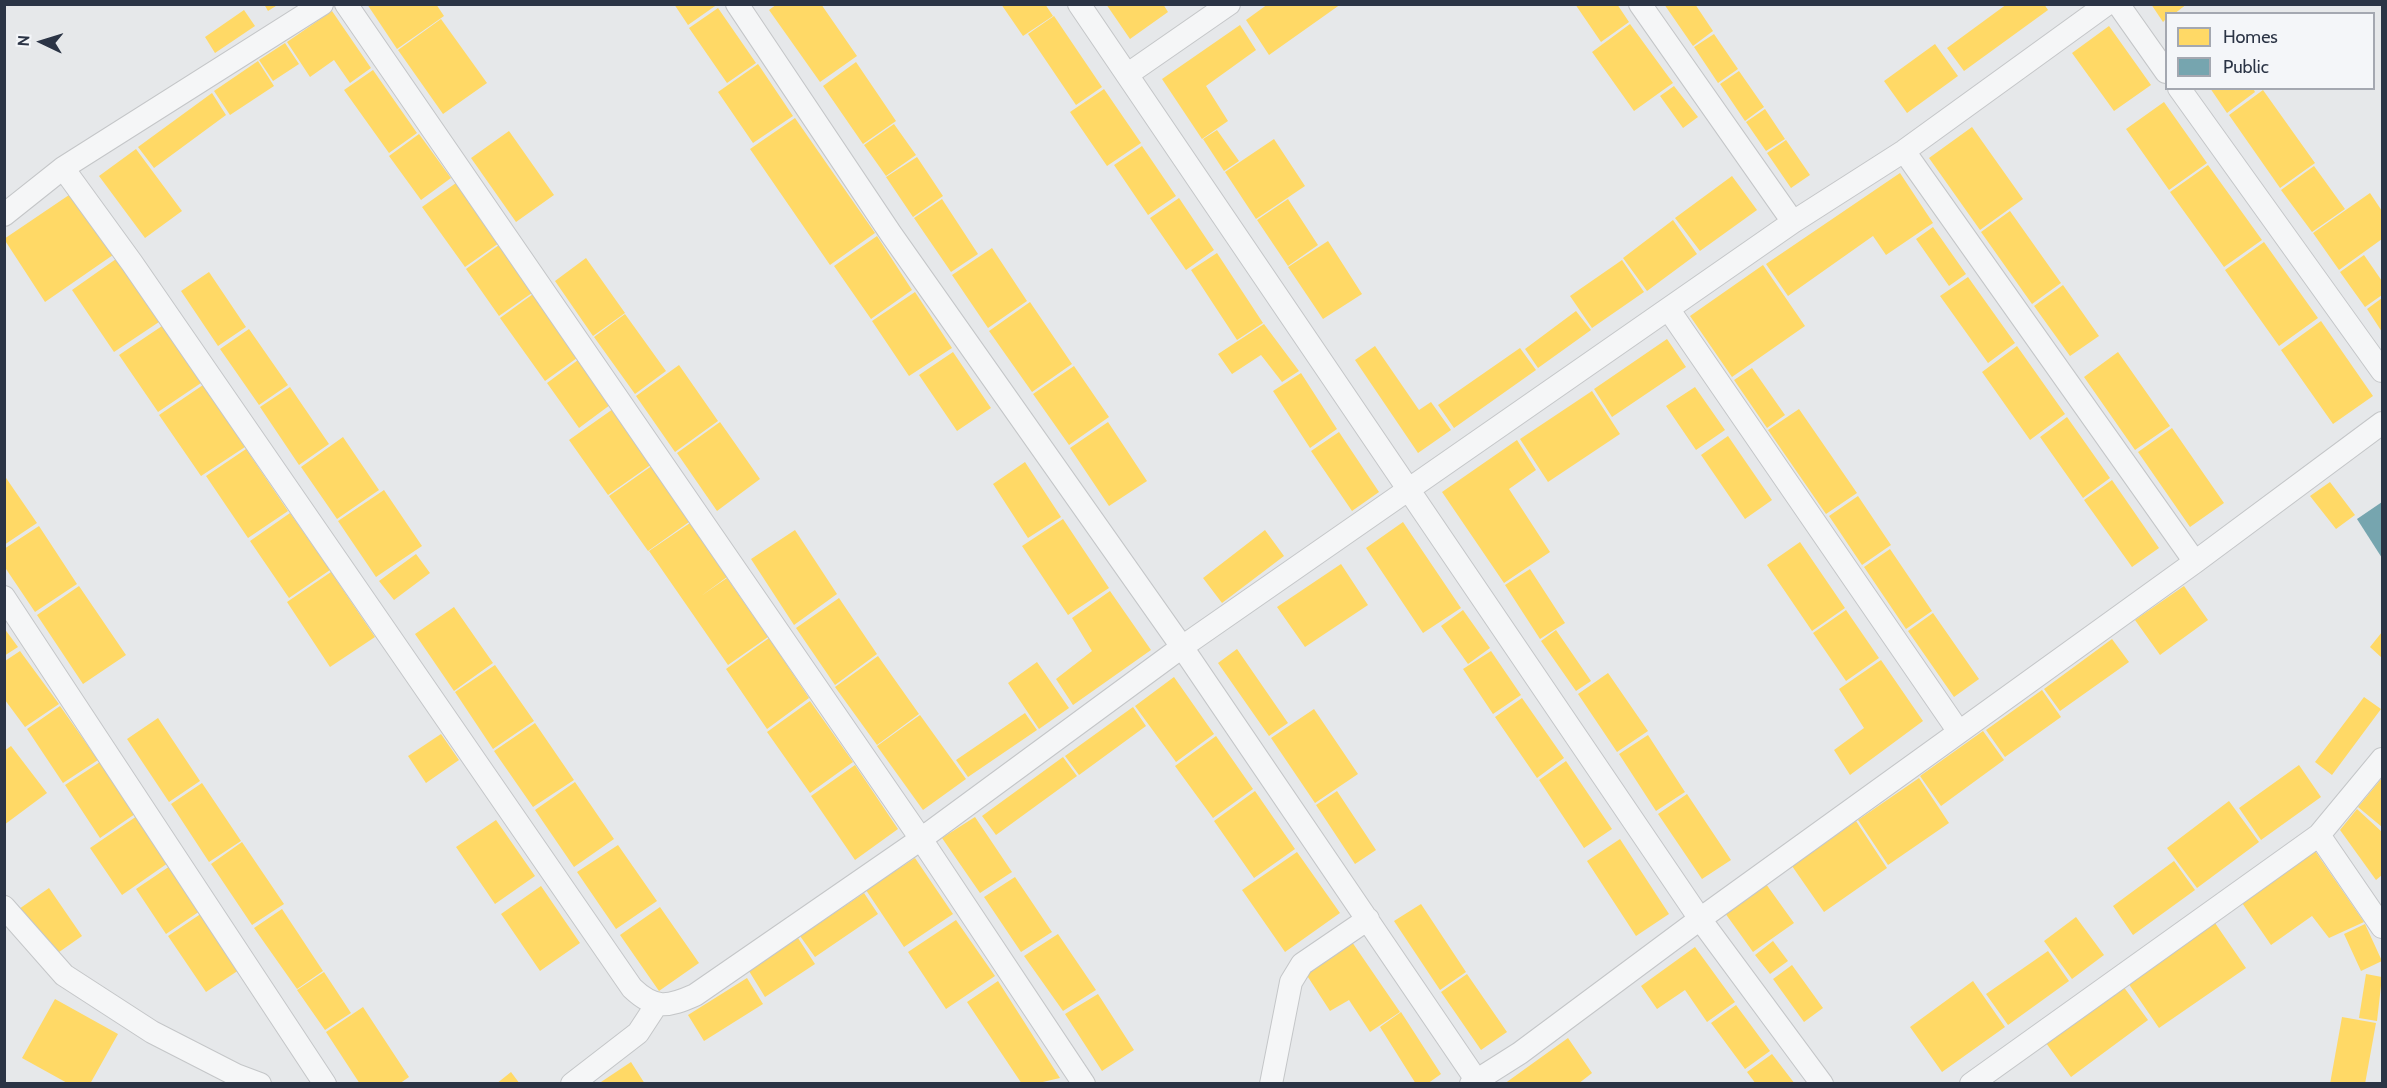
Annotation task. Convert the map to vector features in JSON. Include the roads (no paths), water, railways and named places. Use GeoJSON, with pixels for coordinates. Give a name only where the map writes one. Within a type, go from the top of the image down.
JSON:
{"type":"FeatureCollection","features":[{"type":"Feature","properties":{"kind":"street"},"geometry":{"type":"LineString","coordinates":[[4,215],[63,168],[322,4]]}},
{"type":"Feature","properties":{"kind":"street"},"geometry":{"type":"LineString","coordinates":[[346,4],[921,839],[1084,1083]]}},
{"type":"Feature","properties":{"kind":"street"},"geometry":{"type":"LineString","coordinates":[[736,4],[891,234],[1182,647],[1368,919],[1476,1083],[2195,562],[2382,423]]}},
{"type":"Feature","properties":{"kind":"street"},"geometry":{"type":"LineString","coordinates":[[1079,4],[1700,919],[1822,1083]]}},
{"type":"Feature","properties":{"kind":"street"},"geometry":{"type":"LineString","coordinates":[[1128,74],[1229,4]]}},
{"type":"Feature","properties":{"kind":"street"},"geometry":{"type":"LineString","coordinates":[[1640,4],[1793,222]]}},
{"type":"Feature","properties":{"kind":"street"},"geometry":{"type":"LineString","coordinates":[[63,168],[132,263],[632,988],[645,1000],[657,1004],[674,1005],[695,995],[921,839],[1182,647],[1793,222],[1904,151],[2107,4]]}},
{"type":"Feature","properties":{"kind":"street"},"geometry":{"type":"LineString","coordinates":[[2118,4],[2165,71]]}},
{"type":"Feature","properties":{"kind":"street"},"geometry":{"type":"LineString","coordinates":[[2180,90],[2382,371]]}},
{"type":"Feature","properties":{"kind":"street"},"geometry":{"type":"LineString","coordinates":[[1904,151],[2195,562]]}},
{"type":"Feature","properties":{"kind":"street"},"geometry":{"type":"LineString","coordinates":[[1669,310],[1959,732]]}},
{"type":"Feature","properties":{"kind":"street"},"geometry":{"type":"LineString","coordinates":[[4,597],[326,1083]]}},
{"type":"Feature","properties":{"kind":"street"},"geometry":{"type":"LineString","coordinates":[[1971,1083],[2319,835],[2382,759]]}},
{"type":"Feature","properties":{"kind":"street"},"geometry":{"type":"LineString","coordinates":[[2319,835],[2382,927]]}},
{"type":"Feature","properties":{"kind":"street"},"geometry":{"type":"LineString","coordinates":[[4,907],[64,975],[152,1032],[236,1075],[260,1083]]}},
{"type":"Feature","properties":{"kind":"street"},"geometry":{"type":"LineString","coordinates":[[1270,1083],[1291,982],[1302,964],[1368,919]]}},
{"type":"Feature","properties":{"kind":"street"},"geometry":{"type":"LineString","coordinates":[[572,1083],[638,1033],[657,1004]]}},
{"type":"Feature","properties":{"kind":"street"},"geometry":{"type":"LineString","coordinates":[[2003,1083],[2006,1057]]}}]}
